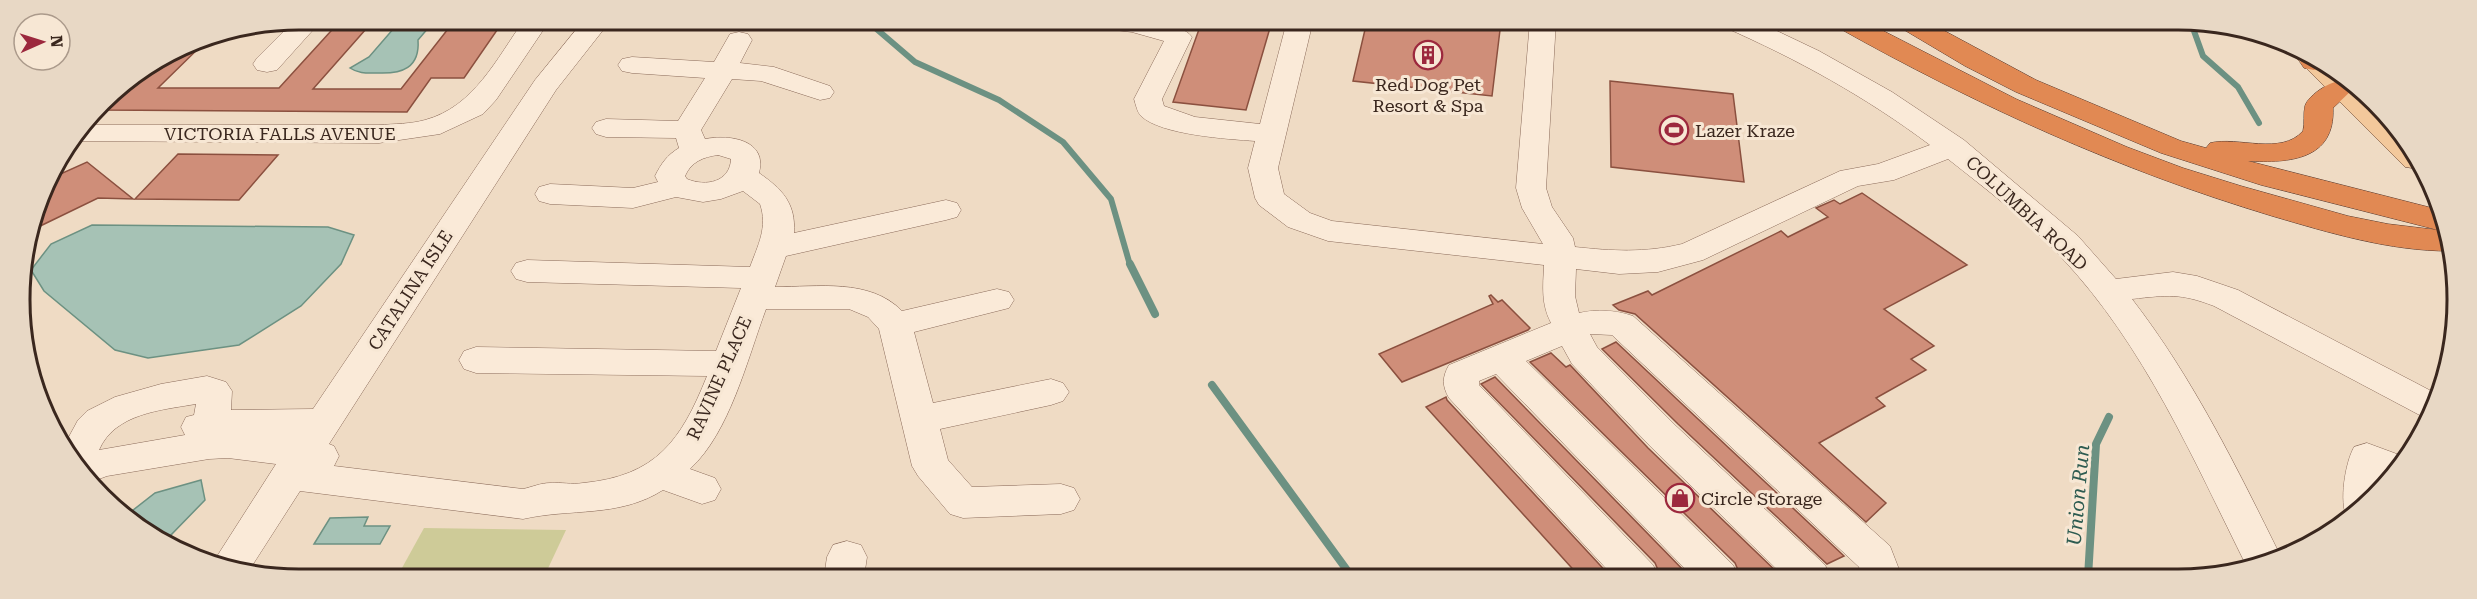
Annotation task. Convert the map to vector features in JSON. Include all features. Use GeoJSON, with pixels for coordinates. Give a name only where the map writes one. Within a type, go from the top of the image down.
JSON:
{"type":"FeatureCollection","features":[{"type":"Feature","properties":{"kind":"highway"},"geometry":{"type":"LineString","coordinates":[[1861,30],[1913,60],[2014,110],[2059,131],[2158,170],[2250,200],[2348,225],[2406,238],[2440,240]]}},
{"type":"Feature","properties":{"kind":"highway"},"geometry":{"type":"LineString","coordinates":[[1924,30],[1975,60],[2026,86],[2171,147],[2232,167],[2435,219]]}},
{"type":"Feature","properties":{"kind":"highway"},"geometry":{"type":"LineString","coordinates":[[2147,135],[2232,150],[2279,151],[2302,146],[2315,137],[2319,124],[2319,106],[2340,88]]}},
{"type":"Feature","properties":{"kind":"main road"},"geometry":{"type":"LineString","coordinates":[[2331,78],[2398,144]]}},
{"type":"Feature","properties":{"kind":"street"},"geometry":{"type":"LineString","coordinates":[[267,64],[299,30]]}},
{"type":"Feature","properties":{"kind":"street","name":"VICTORIA FALLS AVENUE"},"geometry":{"type":"LineString","coordinates":[[87,134],[379,134],[430,128],[473,108],[486,94],[530,30]]}},
{"type":"Feature","properties":{"kind":"street","name":"CATALINA ISLE"},"geometry":{"type":"LineString","coordinates":[[234,561],[545,86],[590,30]]}},
{"type":"Feature","properties":{"kind":"street"},"geometry":{"type":"LineString","coordinates":[[1182,30],[1148,99],[1152,111],[1167,120],[1271,134]]}},
{"type":"Feature","properties":{"kind":"street"},"geometry":{"type":"LineString","coordinates":[[1298,30],[1263,168],[1270,198],[1299,220],[1328,231],[1619,263],[1658,261],[1692,252],[1851,178],[1883,173],[1944,139]]}},
{"type":"Feature","properties":{"kind":"street"},"geometry":{"type":"LineString","coordinates":[[1542,30],[1531,188],[1537,208],[1557,238],[1561,256],[1559,296],[1562,312],[1584,355],[1663,436],[1803,569]]}},
{"type":"Feature","properties":{"kind":"street","name":"COLUMBIA ROAD"},"geometry":{"type":"LineString","coordinates":[[1752,30],[1857,80],[1944,139],[2072,249],[2138,331],[2193,419],[2261,556]]}},
{"type":"Feature","properties":{"kind":"street"},"geometry":{"type":"LineString","coordinates":[[606,128],[691,140],[740,150],[747,156],[748,164],[742,176],[722,189],[708,192],[684,191],[677,187],[670,176],[691,140],[739,40]]}},
{"type":"Feature","properties":{"kind":"street"},"geometry":{"type":"LineString","coordinates":[[632,65],[764,73],[820,93]]}},
{"type":"Feature","properties":{"kind":"street","name":"RAVINE PLACE"},"geometry":{"type":"LineString","coordinates":[[87,466],[189,447],[228,444],[296,465],[523,504],[549,498],[580,499],[611,495],[642,485],[660,474],[688,448],[699,434],[778,232],[780,212],[771,196],[742,176]]}},
{"type":"Feature","properties":{"kind":"street"},"geometry":{"type":"LineString","coordinates":[[550,194],[633,198],[677,187]]}},
{"type":"Feature","properties":{"kind":"street"},"geometry":{"type":"LineString","coordinates":[[763,275],[946,210]]}},
{"type":"Feature","properties":{"kind":"street"},"geometry":{"type":"LineString","coordinates":[[527,271],[763,275],[853,298],[880,309],[895,325],[931,466],[963,503],[1061,499]]}},
{"type":"Feature","properties":{"kind":"street"},"geometry":{"type":"LineString","coordinates":[[2107,291],[2173,283],[2197,287],[2226,298],[2426,404]]}},
{"type":"Feature","properties":{"kind":"street"},"geometry":{"type":"LineString","coordinates":[[895,325],[997,300]]}},
{"type":"Feature","properties":{"kind":"street"},"geometry":{"type":"LineString","coordinates":[[1631,569],[1461,389],[1461,374],[1592,322],[1621,324],[1875,558],[1879,569]]}},
{"type":"Feature","properties":{"kind":"street"},"geometry":{"type":"LineString","coordinates":[[1505,356],[1507,363],[1711,569]]}},
{"type":"Feature","properties":{"kind":"street"},"geometry":{"type":"LineString","coordinates":[[476,360],[728,364]]}},
{"type":"Feature","properties":{"kind":"street"},"geometry":{"type":"LineString","coordinates":[[919,420],[1051,392]]}},
{"type":"Feature","properties":{"kind":"street"},"geometry":{"type":"LineString","coordinates":[[87,465],[150,439],[209,426],[235,423],[323,423]]}},
{"type":"Feature","properties":{"kind":"street"},"geometry":{"type":"LineString","coordinates":[[2363,495],[2367,457],[2389,466]]}},
{"type":"Feature","properties":{"kind":"street"},"geometry":{"type":"LineString","coordinates":[[660,474],[702,489]]}},
{"type":"Feature","properties":{"kind":"shaded area"},"geometry":{"type":"Polygon","coordinates":[[[392,30],[426,30],[418,40],[418,49],[413,63],[402,70],[387,73],[363,73],[350,68],[369,57],[392,30]]]}},
{"type":"Feature","properties":{"kind":"shaded area"},"geometry":{"type":"Polygon","coordinates":[[[92,225],[328,227],[354,235],[341,264],[301,306],[239,345],[148,358],[115,350],[44,291],[32,269],[51,244],[92,225]]]}},
{"type":"Feature","properties":{"kind":"shaded area"},"geometry":{"type":"Polygon","coordinates":[[[201,480],[205,500],[170,536],[132,511],[155,493],[201,480]]]}},
{"type":"Feature","properties":{"kind":"shaded area"},"geometry":{"type":"Polygon","coordinates":[[[368,517],[364,526],[390,526],[380,544],[314,544],[330,518],[368,517]]]}},
{"type":"Feature","properties":{"kind":"shaded area"},"geometry":{"type":"Polygon","coordinates":[[[424,528],[566,530],[548,569],[401,569],[424,528]]]}},
{"type":"Feature","properties":{"kind":"building"},"geometry":{"type":"Polygon","coordinates":[[[332,30],[365,30],[313,89],[401,89],[447,30],[497,30],[464,78],[431,78],[407,112],[108,110],[150,75],[196,51],[158,88],[279,88],[332,30]]]}},
{"type":"Feature","properties":{"kind":"building"},"geometry":{"type":"Polygon","coordinates":[[[1199,30],[1269,30],[1246,110],[1173,102],[1199,30]]]}},
{"type":"Feature","properties":{"kind":"building","name":"Red Dog Pet Resort & Spa"},"geometry":{"type":"Polygon","coordinates":[[[1365,30],[1500,30],[1492,96],[1353,81],[1365,30]]]}},
{"type":"Feature","properties":{"kind":"building","name":"Lazer Kraze"},"geometry":{"type":"Polygon","coordinates":[[[1610,81],[1733,94],[1744,182],[1611,167],[1610,81]]]}},
{"type":"Feature","properties":{"kind":"building"},"geometry":{"type":"Polygon","coordinates":[[[178,154],[278,155],[239,200],[135,199],[178,154]]]}},
{"type":"Feature","properties":{"kind":"building"},"geometry":{"type":"Polygon","coordinates":[[[87,162],[133,199],[98,198],[40,226],[61,173],[87,162]]]}},
{"type":"Feature","properties":{"kind":"building"},"geometry":{"type":"Polygon","coordinates":[[[1862,193],[1967,265],[1884,309],[1934,346],[1911,359],[1926,370],[1876,398],[1885,406],[1819,443],[1886,503],[1866,522],[1635,314],[1619,310],[1613,305],[1648,291],[1652,295],[1781,231],[1788,237],[1828,217],[1816,208],[1834,200],[1840,204],[1862,193]]]}},
{"type":"Feature","properties":{"kind":"building"},"geometry":{"type":"Polygon","coordinates":[[[1491,295],[1498,302],[1502,300],[1530,328],[1402,382],[1379,354],[1493,304],[1489,296],[1491,295]]]}},
{"type":"Feature","properties":{"kind":"building"},"geometry":{"type":"Polygon","coordinates":[[[1616,342],[1844,556],[1827,564],[1602,349],[1616,342]]]}},
{"type":"Feature","properties":{"kind":"building"},"geometry":{"type":"Polygon","coordinates":[[[1551,353],[1566,367],[1570,365],[1648,448],[1774,569],[1738,569],[1735,563],[1530,362],[1551,353]]]}},
{"type":"Feature","properties":{"kind":"building"},"geometry":{"type":"Polygon","coordinates":[[[1495,377],[1682,569],[1658,569],[1655,563],[1481,384],[1495,377]]]}},
{"type":"Feature","properties":{"kind":"building"},"geometry":{"type":"Polygon","coordinates":[[[1446,397],[1604,569],[1573,569],[1426,407],[1446,397]]]}},
{"type":"Feature","properties":{"kind":"waterway"},"geometry":{"type":"LineString","coordinates":[[878,30],[915,62],[999,100],[1063,142],[1111,199],[1130,265]]}},
{"type":"Feature","properties":{"kind":"waterway","name":"Union Run"},"geometry":{"type":"LineString","coordinates":[[2194,31],[2203,56],[2238,87],[2259,123]]}},
{"type":"Feature","properties":{"kind":"waterway"},"geometry":{"type":"LineString","coordinates":[[1130,264],[1155,314]]}},
{"type":"Feature","properties":{"kind":"waterway"},"geometry":{"type":"LineString","coordinates":[[1212,385],[1346,569]]}},
{"type":"Feature","properties":{"kind":"waterway","name":"Union Run"},"geometry":{"type":"LineString","coordinates":[[2088,569],[2096,444],[2109,417]]}},
{"type":"Feature","properties":{"kind":"place","name":"Red Dog Pet Resort & Spa"},"geometry":{"type":"Point","coordinates":[1428,55]}},
{"type":"Feature","properties":{"kind":"place","name":"Lazer Kraze"},"geometry":{"type":"Point","coordinates":[1674,130]}},
{"type":"Feature","properties":{"kind":"place","name":"Circle Storage"},"geometry":{"type":"Point","coordinates":[1680,498]}}]}
